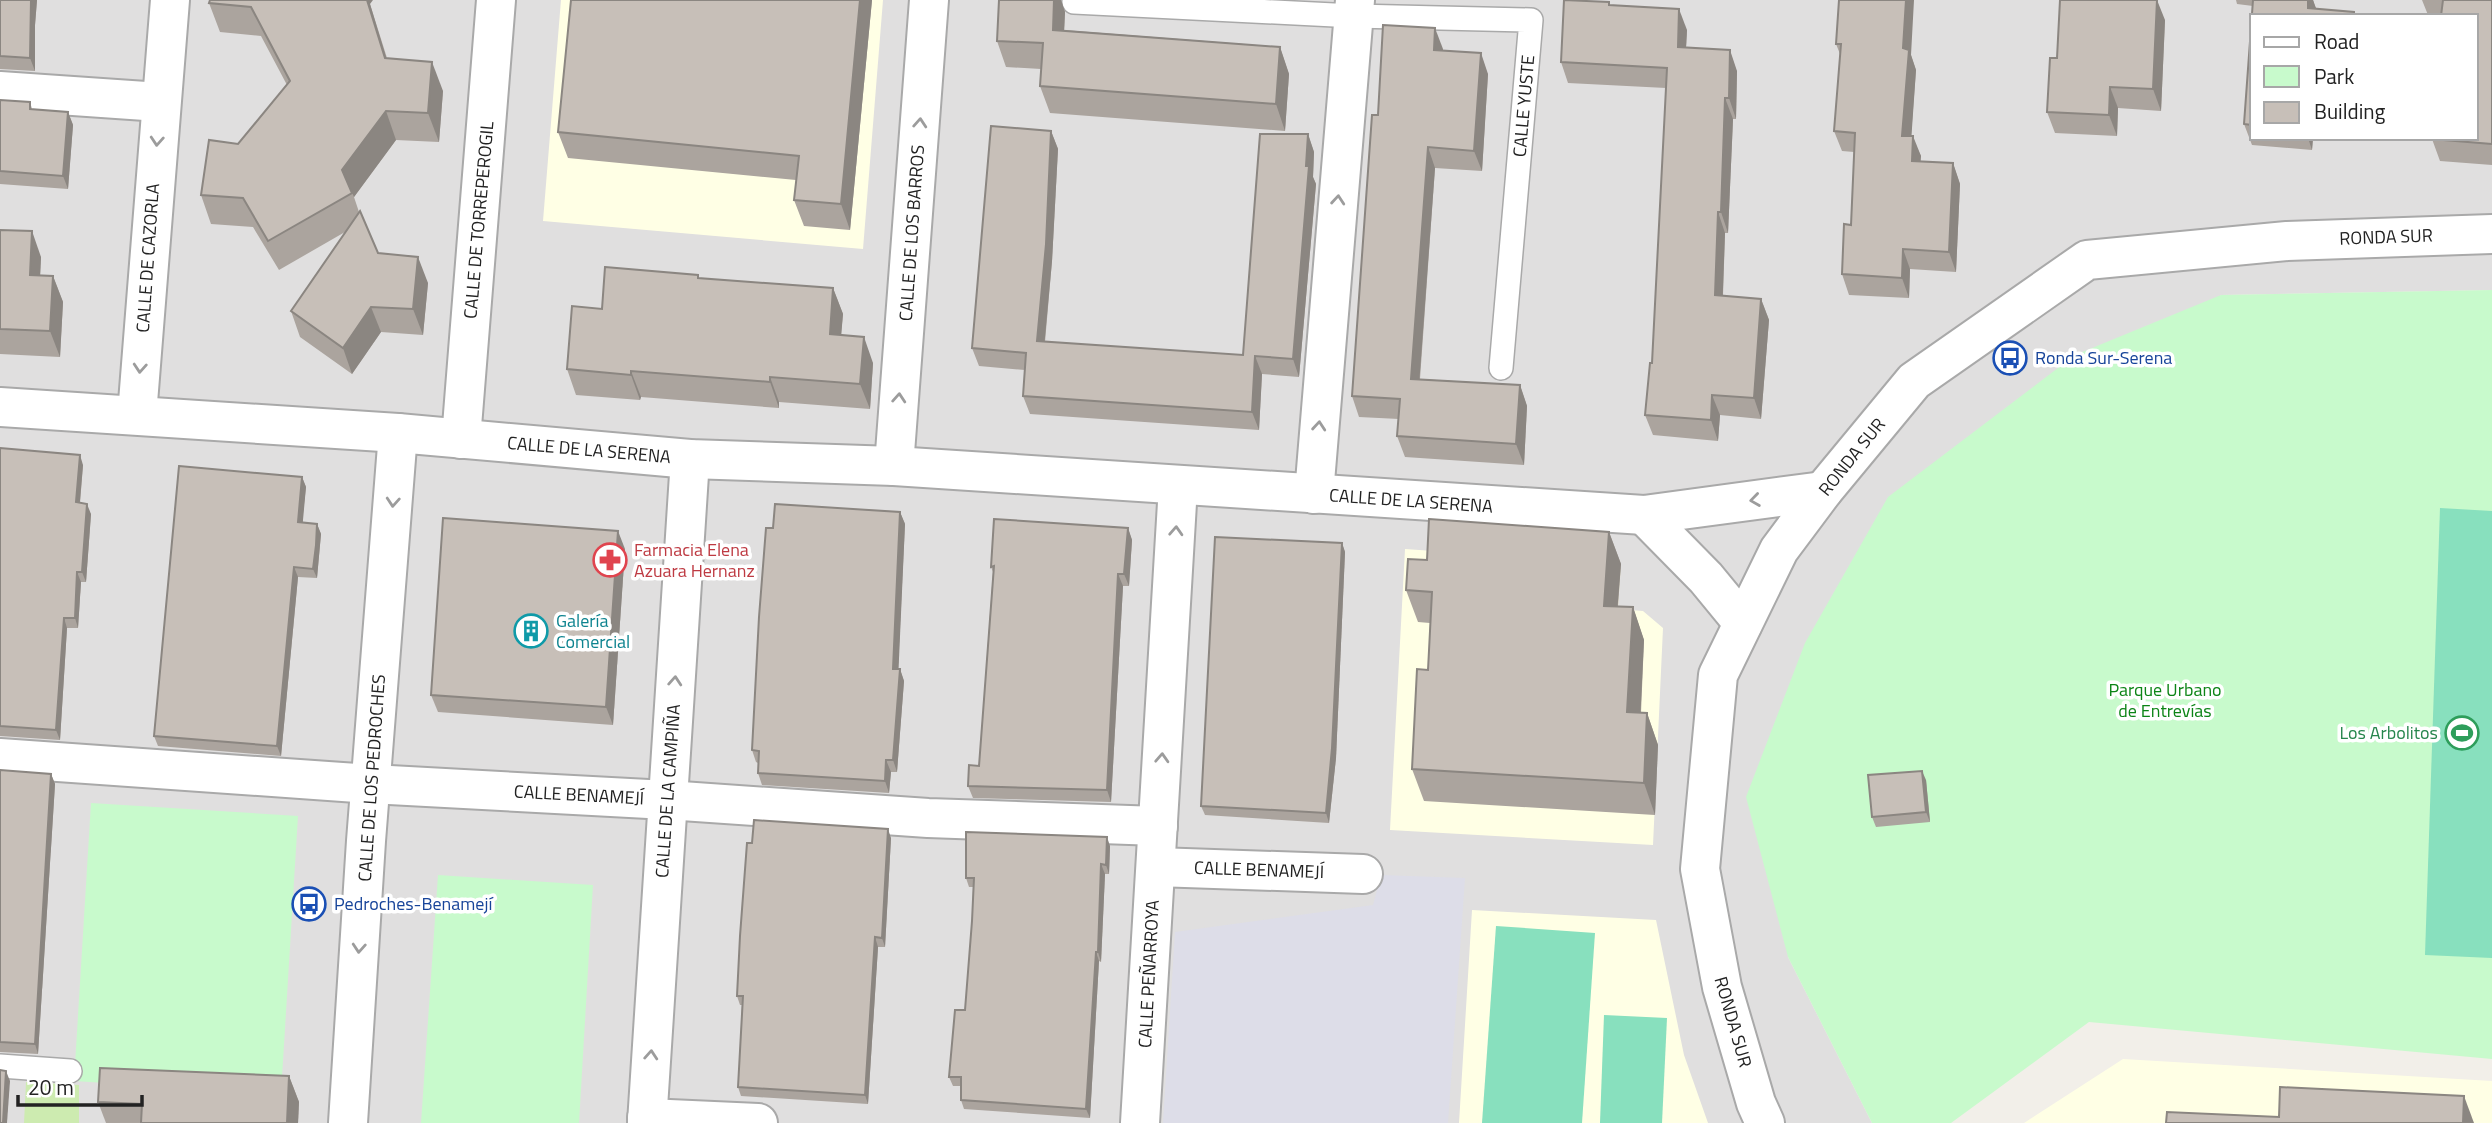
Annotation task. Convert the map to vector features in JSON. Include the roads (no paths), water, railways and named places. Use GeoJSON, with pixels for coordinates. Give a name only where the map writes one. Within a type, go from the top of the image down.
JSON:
{"type":"FeatureCollection","features":[{"type":"Feature","properties":{"kind":"street","name":"CALLE DE CAZORLA"},"geometry":{"type":"LineString","coordinates":[[137,415],[170,0]]}},
{"type":"Feature","properties":{"kind":"street","name":"CALLE DE TORREPEROGIL"},"geometry":{"type":"LineString","coordinates":[[461,439],[496,0]]}},
{"type":"Feature","properties":{"kind":"street","name":"CALLE DE LOS BARROS"},"geometry":{"type":"LineString","coordinates":[[894,466],[929,0]]}},
{"type":"Feature","properties":{"kind":"street"},"geometry":{"type":"LineString","coordinates":[[1314,494],[1354,8]]}},
{"type":"Feature","properties":{"kind":"street"},"geometry":{"type":"LineString","coordinates":[[0,90],[160,102]]}},
{"type":"Feature","properties":{"kind":"street","name":"RONDA SUR"},"geometry":{"type":"LineString","coordinates":[[1765,1123],[1756,1103],[1722,987],[1700,869],[1718,675],[1779,550],[1823,491],[1914,381],[2087,260],[2287,241],[2492,234]]}},
{"type":"Feature","properties":{"kind":"street","name":"CALLE DE LA SERENA"},"geometry":{"type":"LineString","coordinates":[[0,407],[398,433],[690,459],[894,466],[1644,515],[1823,491]]}},
{"type":"Feature","properties":{"kind":"street","name":"CALLE DE LOS PEDROCHES"},"geometry":{"type":"LineString","coordinates":[[348,1123],[398,433]]}},
{"type":"Feature","properties":{"kind":"street","name":"CALLE DE LA CAMPIÑA"},"geometry":{"type":"LineString","coordinates":[[647,1121],[690,459]]}},
{"type":"Feature","properties":{"kind":"street"},"geometry":{"type":"LineString","coordinates":[[1158,826],[1178,486]]}},
{"type":"Feature","properties":{"kind":"street"},"geometry":{"type":"LineString","coordinates":[[1644,515],[1706,578],[1743,623]]}},
{"type":"Feature","properties":{"kind":"street","name":"CALLE BENAMEJÍ"},"geometry":{"type":"LineString","coordinates":[[0,758],[928,818],[1158,826]]}},
{"type":"Feature","properties":{"kind":"street","name":"CALLE PEÑARROYA"},"geometry":{"type":"LineString","coordinates":[[1140,1123],[1158,826]]}},
{"type":"Feature","properties":{"kind":"street","name":"CALLE BENAMEJÍ"},"geometry":{"type":"LineString","coordinates":[[1156,867],[1363,874]]}},
{"type":"Feature","properties":{"kind":"street"},"geometry":{"type":"LineString","coordinates":[[647,1121],[758,1123]]}},
{"type":"Feature","properties":{"kind":"lane"},"geometry":{"type":"LineString","coordinates":[[1074,2],[1354,8]]}},
{"type":"Feature","properties":{"kind":"lane","name":"CALLE YUSTE"},"geometry":{"type":"LineString","coordinates":[[1354,8],[1531,20],[1501,368]]}},
{"type":"Feature","properties":{"kind":"lane"},"geometry":{"type":"LineString","coordinates":[[0,1066],[70,1071]]}},
{"type":"Feature","properties":{"kind":"place","name":"Ronda Sur-Serena"},"geometry":{"type":"Point","coordinates":[2010,358]}},
{"type":"Feature","properties":{"kind":"place","name":"Farmacia Elena Azuara Hernanz"},"geometry":{"type":"Point","coordinates":[610,560]}},
{"type":"Feature","properties":{"kind":"place","name":"Galería Comercial"},"geometry":{"type":"Point","coordinates":[531,631]}},
{"type":"Feature","properties":{"kind":"place","name":"Los Arbolitos"},"geometry":{"type":"Point","coordinates":[2462,733]}},
{"type":"Feature","properties":{"kind":"place","name":"Pedroches-Benamejí"},"geometry":{"type":"Point","coordinates":[309,904]}},
{"type":"Feature","properties":{"kind":"park label","name":"Parque Urbano de Entrevías"},"geometry":{"type":"Point","coordinates":[2165,700]}}]}
